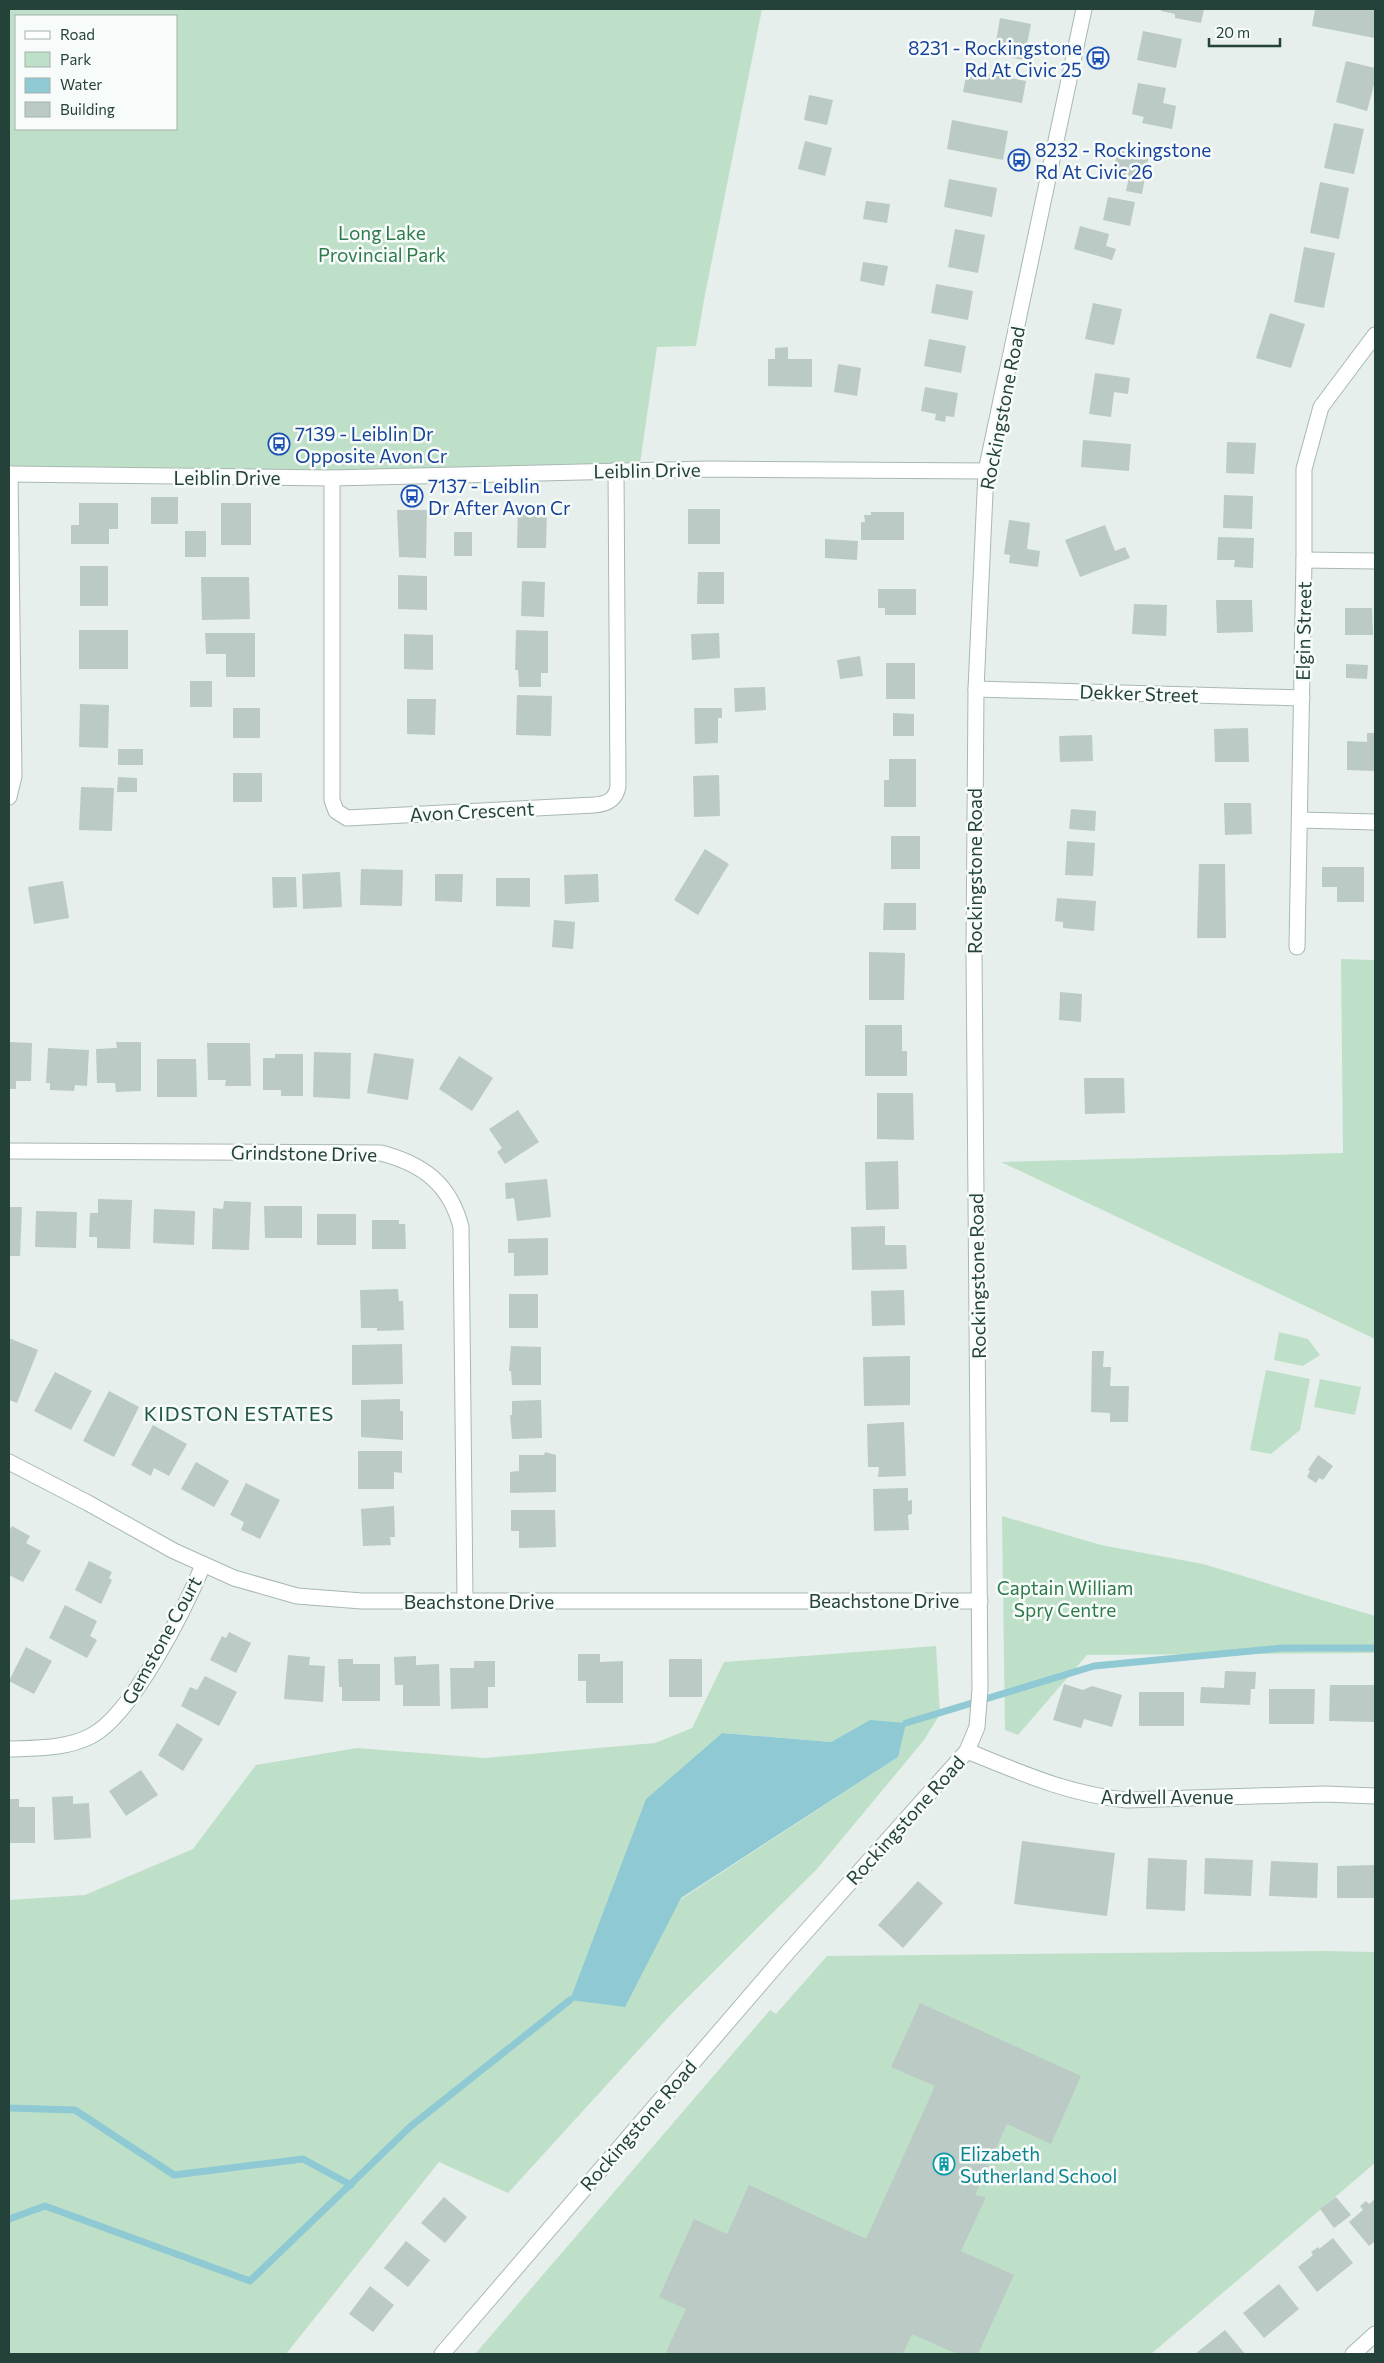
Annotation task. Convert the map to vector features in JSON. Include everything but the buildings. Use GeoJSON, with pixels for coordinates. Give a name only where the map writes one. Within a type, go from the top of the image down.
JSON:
{"type":"FeatureCollection","features":[{"type":"Feature","properties":{"kind":"street","name":"Rockingstone Road"},"geometry":{"type":"LineString","coordinates":[[442,2354],[774,1968],[967,1752],[977,1727],[980,1600],[974,953],[976,689],[986,471],[1084,9]]}},
{"type":"Feature","properties":{"kind":"street","name":"Elgin Street"},"geometry":{"type":"LineString","coordinates":[[1297,947],[1304,469],[1321,407],[1375,335]]}},
{"type":"Feature","properties":{"kind":"street","name":"Leiblin Drive"},"geometry":{"type":"LineString","coordinates":[[10,474],[332,478],[616,470],[986,471]]}},
{"type":"Feature","properties":{"kind":"street","name":"Avon Crescent"},"geometry":{"type":"LineString","coordinates":[[332,478],[332,800],[336,812],[347,818],[594,806],[606,803],[614,798],[618,786],[616,470]]}},
{"type":"Feature","properties":{"kind":"street"},"geometry":{"type":"LineString","coordinates":[[9,797],[14,776],[10,474]]}},
{"type":"Feature","properties":{"kind":"street"},"geometry":{"type":"LineString","coordinates":[[1304,560],[1375,560]]}},
{"type":"Feature","properties":{"kind":"street","name":"Dekker Street"},"geometry":{"type":"LineString","coordinates":[[976,689],[1302,698]]}},
{"type":"Feature","properties":{"kind":"street"},"geometry":{"type":"LineString","coordinates":[[1300,820],[1375,822]]}},
{"type":"Feature","properties":{"kind":"street","name":"Grindstone Drive"},"geometry":{"type":"LineString","coordinates":[[9,1151],[381,1153],[405,1159],[434,1178],[453,1205],[461,1227],[465,1600]]}},
{"type":"Feature","properties":{"kind":"street","name":"Beachstone Drive"},"geometry":{"type":"LineString","coordinates":[[9,1462],[203,1565],[265,1589],[297,1596],[362,1601],[980,1600]]}},
{"type":"Feature","properties":{"kind":"street","name":"Gemstone Court"},"geometry":{"type":"LineString","coordinates":[[9,1749],[49,1748],[72,1744],[92,1736],[110,1723],[138,1688],[179,1615],[203,1565]]}},
{"type":"Feature","properties":{"kind":"street","name":"Ardwell Avenue"},"geometry":{"type":"LineString","coordinates":[[967,1752],[1062,1788],[1096,1798],[1127,1800],[1325,1794],[1375,1796]]}},
{"type":"Feature","properties":{"kind":"street"},"geometry":{"type":"LineString","coordinates":[[1353,2354],[1375,2334]]}},
{"type":"Feature","properties":{"kind":"green space","name":"Long Lake Provincial Park"},"geometry":{"type":"Polygon","coordinates":[[[9,9],[762,9],[696,346],[657,347],[639,470],[9,474],[9,9]]]}},
{"type":"Feature","properties":{"kind":"green space"},"geometry":{"type":"Polygon","coordinates":[[[1341,959],[1375,960],[1375,1339],[1001,1162],[1343,1153],[1341,959]]]}},
{"type":"Feature","properties":{"kind":"green space"},"geometry":{"type":"Polygon","coordinates":[[[1279,1332],[1308,1339],[1320,1355],[1303,1366],[1274,1360],[1279,1332]]]}},
{"type":"Feature","properties":{"kind":"green space"},"geometry":{"type":"Polygon","coordinates":[[[1266,1370],[1310,1379],[1300,1430],[1271,1454],[1250,1450],[1266,1370]]]}},
{"type":"Feature","properties":{"kind":"green space"},"geometry":{"type":"Polygon","coordinates":[[[1320,1379],[1361,1387],[1355,1415],[1314,1407],[1320,1379]]]}},
{"type":"Feature","properties":{"kind":"green space","name":"Captain William Spry Centre"},"geometry":{"type":"Polygon","coordinates":[[[1002,1516],[1101,1545],[1203,1564],[1375,1616],[1375,1653],[1087,1655],[1018,1735],[1005,1730],[1002,1516]]]}},
{"type":"Feature","properties":{"kind":"green space"},"geometry":{"type":"Polygon","coordinates":[[[936,1646],[940,1714],[924,1740],[817,1869],[676,2009],[508,2193],[439,2162],[286,2354],[9,2354],[9,1900],[85,1895],[193,1849],[256,1765],[357,1748],[485,1758],[655,1743],[692,1728],[724,1662],[936,1646]],[[870,1720],[831,1742],[722,1733],[646,1799],[681,1899],[898,1757],[870,1720]]]}},
{"type":"Feature","properties":{"kind":"green space"},"geometry":{"type":"Polygon","coordinates":[[[1375,1952],[1375,2163],[1151,2354],[475,2354],[770,2010],[776,2014],[827,1956],[1375,1952]]]}},
{"type":"Feature","properties":{"kind":"water"},"geometry":{"type":"Polygon","coordinates":[[[870,1720],[906,1723],[898,1757],[681,1898],[625,2007],[570,2000],[646,1799],[722,1733],[831,1742],[870,1720]]]}},
{"type":"Feature","properties":{"kind":"waterway"},"geometry":{"type":"LineString","coordinates":[[906,1723],[1094,1666],[1283,1648],[1375,1648]]}},
{"type":"Feature","properties":{"kind":"waterway"},"geometry":{"type":"LineString","coordinates":[[9,2219],[45,2206],[250,2281],[411,2126],[570,2000]]}},
{"type":"Feature","properties":{"kind":"waterway"},"geometry":{"type":"LineString","coordinates":[[9,2108],[75,2110],[174,2175],[303,2159],[351,2185]]}},
{"type":"Feature","properties":{"kind":"place","name":"8231 - Rockingstone Rd At Civic 25"},"geometry":{"type":"Point","coordinates":[1098,58]}},
{"type":"Feature","properties":{"kind":"place","name":"8232 - Rockingstone Rd At Civic 26"},"geometry":{"type":"Point","coordinates":[1019,160]}},
{"type":"Feature","properties":{"kind":"place","name":"7139 - Leiblin Dr Opposite Avon Cr"},"geometry":{"type":"Point","coordinates":[279,444]}},
{"type":"Feature","properties":{"kind":"place","name":"7137 - Leiblin Dr After Avon Cr"},"geometry":{"type":"Point","coordinates":[412,496]}},
{"type":"Feature","properties":{"kind":"place","name":"Elizabeth Sutherland School"},"geometry":{"type":"Point","coordinates":[944,2164]}},
{"type":"Feature","properties":{"kind":"district","name":"KIDSTON ESTATES"},"geometry":{"type":"Point","coordinates":[239,1413]}}]}
